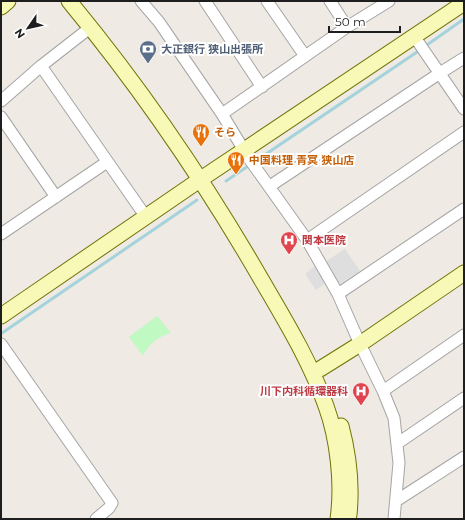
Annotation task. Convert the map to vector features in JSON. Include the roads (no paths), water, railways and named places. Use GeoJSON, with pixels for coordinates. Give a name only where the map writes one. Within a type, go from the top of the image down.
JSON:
{"type":"FeatureCollection","features":[{"type":"Feature","properties":{"kind":"street"},"geometry":{"type":"LineString","coordinates":[[1,7],[8,1]]}},
{"type":"Feature","properties":{"kind":"street"},"geometry":{"type":"LineString","coordinates":[[69,1],[91,27],[204,177],[282,315],[313,375],[326,407],[336,446],[340,504],[338,519]]}},
{"type":"Feature","properties":{"kind":"street"},"geometry":{"type":"LineString","coordinates":[[81,1],[119,48],[268,275],[320,369],[336,408],[347,448],[350,473],[349,519]]}},
{"type":"Feature","properties":{"kind":"street"},"geometry":{"type":"LineString","coordinates":[[141,1],[159,22],[222,114],[250,159],[307,240],[338,294],[360,344],[383,390],[394,418],[398,443],[399,463],[394,519]]}},
{"type":"Feature","properties":{"kind":"street"},"geometry":{"type":"LineString","coordinates":[[205,1],[262,87]]}},
{"type":"Feature","properties":{"kind":"street"},"geometry":{"type":"LineString","coordinates":[[267,1],[305,56]]}},
{"type":"Feature","properties":{"kind":"street"},"geometry":{"type":"LineString","coordinates":[[330,1],[348,27]]}},
{"type":"Feature","properties":{"kind":"street"},"geometry":{"type":"LineString","coordinates":[[222,114],[305,56],[389,1]]}},
{"type":"Feature","properties":{"kind":"street"},"geometry":{"type":"LineString","coordinates":[[1,316],[204,177],[250,159],[419,43],[464,3]]}},
{"type":"Feature","properties":{"kind":"street"},"geometry":{"type":"LineString","coordinates":[[1,101],[41,66],[91,27]]}},
{"type":"Feature","properties":{"kind":"street"},"geometry":{"type":"LineString","coordinates":[[419,43],[464,109]]}},
{"type":"Feature","properties":{"kind":"street"},"geometry":{"type":"LineString","coordinates":[[270,186],[464,58]]}},
{"type":"Feature","properties":{"kind":"street"},"geometry":{"type":"LineString","coordinates":[[41,66],[146,217]]}},
{"type":"Feature","properties":{"kind":"street"},"geometry":{"type":"LineString","coordinates":[[1,117],[56,197]]}},
{"type":"Feature","properties":{"kind":"street"},"geometry":{"type":"LineString","coordinates":[[307,240],[464,132]]}},
{"type":"Feature","properties":{"kind":"street"},"geometry":{"type":"LineString","coordinates":[[2,231],[56,197],[107,162]]}},
{"type":"Feature","properties":{"kind":"street"},"geometry":{"type":"LineString","coordinates":[[338,294],[464,209]]}},
{"type":"Feature","properties":{"kind":"street"},"geometry":{"type":"LineString","coordinates":[[320,369],[360,344],[464,273]]}},
{"type":"Feature","properties":{"kind":"street"},"geometry":{"type":"LineString","coordinates":[[383,390],[464,335]]}},
{"type":"Feature","properties":{"kind":"street"},"geometry":{"type":"LineString","coordinates":[[1,344],[112,503],[109,508],[96,519]]}},
{"type":"Feature","properties":{"kind":"street"},"geometry":{"type":"LineString","coordinates":[[398,443],[464,398]]}},
{"type":"Feature","properties":{"kind":"street"},"geometry":{"type":"LineString","coordinates":[[396,501],[464,457]]}},
{"type":"Feature","properties":{"kind":"waterway"},"geometry":{"type":"LineString","coordinates":[[424,47],[464,19]]}},
{"type":"Feature","properties":{"kind":"waterway"},"geometry":{"type":"LineString","coordinates":[[226,181],[420,50]]}},
{"type":"Feature","properties":{"kind":"waterway"},"geometry":{"type":"LineString","coordinates":[[2,333],[197,200]]}},
{"type":"Feature","properties":{"kind":"place","name":"大正銀行 狭山出張所"},"geometry":{"type":"Point","coordinates":[148,64]}},
{"type":"Feature","properties":{"kind":"place","name":"そら"},"geometry":{"type":"Point","coordinates":[201,147]}},
{"type":"Feature","properties":{"kind":"place","name":"中国料理 青冥 狭山店"},"geometry":{"type":"Point","coordinates":[236,175]}},
{"type":"Feature","properties":{"kind":"place","name":"関本医院"},"geometry":{"type":"Point","coordinates":[289,255]}},
{"type":"Feature","properties":{"kind":"place","name":"川下内科循環器科"},"geometry":{"type":"Point","coordinates":[361,406]}}]}
